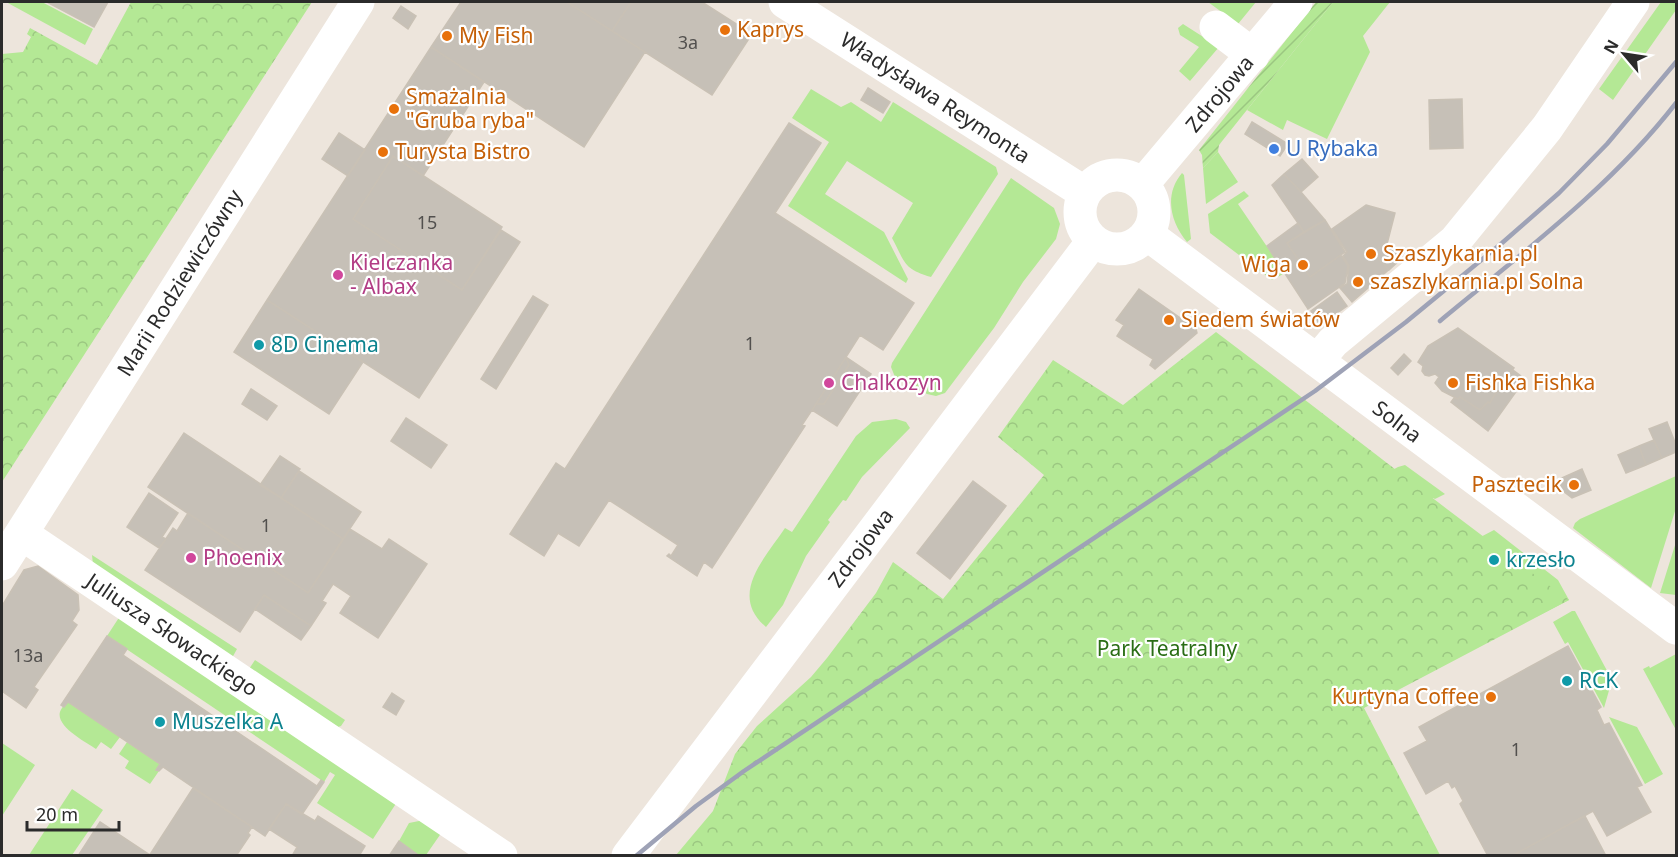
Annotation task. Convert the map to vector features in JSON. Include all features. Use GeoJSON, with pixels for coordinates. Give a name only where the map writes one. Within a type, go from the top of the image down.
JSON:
{"type":"FeatureCollection","features":[{"type":"Feature","properties":{"kind":"street","name":"Marii Rodziewiczówny"},"geometry":{"type":"LineString","coordinates":[[2,564],[358,2]]}},
{"type":"Feature","properties":{"kind":"street","name":"Władysława Reymonta"},"geometry":{"type":"LineString","coordinates":[[786,2],[1085,193]]}},
{"type":"Feature","properties":{"kind":"street","name":"Zdrojowa"},"geometry":{"type":"LineString","coordinates":[[1142,185],[1253,56],[1296,2]]}},
{"type":"Feature","properties":{"kind":"street"},"geometry":{"type":"LineString","coordinates":[[1317,361],[1333,342],[1455,241],[1547,128],[1633,2]]}},
{"type":"Feature","properties":{"kind":"street"},"geometry":{"type":"LineString","coordinates":[[1216,27],[1253,56]]}},
{"type":"Feature","properties":{"kind":"street"},"geometry":{"type":"LineString","coordinates":[[1123,175],[1133,178],[1142,185],[1153,203],[1154,214],[1147,234],[1140,242],[1121,249],[1101,246],[1093,240],[1081,223],[1081,202],[1092,184],[1101,178],[1123,175]]}},
{"type":"Feature","properties":{"kind":"street","name":"Solna"},"geometry":{"type":"LineString","coordinates":[[1147,234],[1317,361],[1667,610],[1677,628]]}},
{"type":"Feature","properties":{"kind":"street","name":"Zdrojowa"},"geometry":{"type":"LineString","coordinates":[[628,855],[1093,240]]}},
{"type":"Feature","properties":{"kind":"street","name":"Juliusza Słowackiego"},"geometry":{"type":"LineString","coordinates":[[22,534],[501,855]]}},
{"type":"Feature","properties":{"kind":"green space"},"geometry":{"type":"Polygon","coordinates":[[[6,2],[42,2],[93,29],[85,45],[6,2]]]}},
{"type":"Feature","properties":{"kind":"green space"},"geometry":{"type":"Polygon","coordinates":[[[131,2],[312,2],[2,482],[2,54],[23,52],[31,37],[27,34],[30,28],[97,65],[131,2]]]}},
{"type":"Feature","properties":{"kind":"green space"},"geometry":{"type":"Polygon","coordinates":[[[1208,2],[1256,2],[1238,24],[1208,2]]]}},
{"type":"Feature","properties":{"kind":"green space"},"geometry":{"type":"Polygon","coordinates":[[[1316,2],[1333,2],[1219,145],[1218,152],[1203,168],[1202,155],[1199,150],[1316,2]]]}},
{"type":"Feature","properties":{"kind":"green space"},"geometry":{"type":"Polygon","coordinates":[[[1333,2],[1390,2],[1363,36],[1370,52],[1327,139],[1287,120],[1283,130],[1247,110],[1333,2]]]}},
{"type":"Feature","properties":{"kind":"green space"},"geometry":{"type":"Polygon","coordinates":[[[1661,2],[1676,2],[1676,10],[1613,100],[1599,89],[1661,2]]]}},
{"type":"Feature","properties":{"kind":"green space"},"geometry":{"type":"Polygon","coordinates":[[[1183,24],[1219,47],[1190,81],[1179,71],[1199,47],[1180,35],[1178,28],[1183,24]]]}},
{"type":"Feature","properties":{"kind":"green space"},"geometry":{"type":"Polygon","coordinates":[[[811,89],[841,107],[851,102],[881,122],[893,102],[996,167],[998,174],[931,277],[915,271],[906,264],[892,238],[913,203],[847,161],[825,194],[884,232],[908,279],[906,283],[788,206],[829,142],[792,118],[811,89]]]}},
{"type":"Feature","properties":{"kind":"green space"},"geometry":{"type":"Polygon","coordinates":[[[1218,152],[1238,182],[1206,204],[1203,168],[1218,152]]]}},
{"type":"Feature","properties":{"kind":"green space"},"geometry":{"type":"Polygon","coordinates":[[[1182,173],[1191,239],[1187,242],[1177,226],[1171,208],[1173,190],[1182,173]]]}},
{"type":"Feature","properties":{"kind":"green space"},"geometry":{"type":"Polygon","coordinates":[[[1011,178],[1054,208],[1060,224],[1056,239],[945,393],[936,396],[927,394],[895,377],[891,367],[892,363],[1011,178]]]}},
{"type":"Feature","properties":{"kind":"green space"},"geometry":{"type":"Polygon","coordinates":[[[1244,191],[1249,196],[1238,204],[1285,273],[1272,280],[1210,233],[1208,214],[1244,191]]]}},
{"type":"Feature","properties":{"kind":"green space","name":"Park Teatralny"},"geometry":{"type":"Polygon","coordinates":[[[1216,332],[1569,600],[1364,708],[1440,855],[676,855],[713,811],[735,754],[757,726],[811,677],[827,658],[876,593],[893,562],[943,599],[1044,475],[998,437],[1053,360],[1123,405],[1216,332]]]}},
{"type":"Feature","properties":{"kind":"green space"},"geometry":{"type":"Polygon","coordinates":[[[896,419],[906,422],[910,428],[862,477],[846,501],[843,500],[828,520],[830,522],[806,556],[783,605],[766,627],[755,615],[750,602],[750,590],[760,564],[785,528],[792,532],[856,436],[872,422],[896,419]]]}},
{"type":"Feature","properties":{"kind":"green space"},"geometry":{"type":"Polygon","coordinates":[[[1405,465],[1445,494],[1393,519],[1372,481],[1405,465]]]}},
{"type":"Feature","properties":{"kind":"green space"},"geometry":{"type":"Polygon","coordinates":[[[1676,476],[1676,508],[1651,588],[1573,528],[1580,519],[1676,476]]]}},
{"type":"Feature","properties":{"kind":"green space"},"geometry":{"type":"Polygon","coordinates":[[[1494,530],[1558,580],[1569,600],[1536,617],[1423,567],[1494,530]]]}},
{"type":"Feature","properties":{"kind":"green space"},"geometry":{"type":"Polygon","coordinates":[[[1676,542],[1676,595],[1660,593],[1676,542]]]}},
{"type":"Feature","properties":{"kind":"green space"},"geometry":{"type":"Polygon","coordinates":[[[92,555],[237,649],[232,658],[93,565],[92,555]]]}},
{"type":"Feature","properties":{"kind":"green space"},"geometry":{"type":"Polygon","coordinates":[[[1575,611],[1612,680],[1604,708],[1568,642],[1565,644],[1553,622],[1575,611]]]}},
{"type":"Feature","properties":{"kind":"green space"},"geometry":{"type":"Polygon","coordinates":[[[120,616],[397,802],[373,839],[317,803],[335,775],[330,772],[324,782],[107,636],[120,616]]]}},
{"type":"Feature","properties":{"kind":"green space"},"geometry":{"type":"Polygon","coordinates":[[[1676,654],[1676,730],[1643,669],[1649,666],[1650,668],[1676,654]]]}},
{"type":"Feature","properties":{"kind":"green space"},"geometry":{"type":"Polygon","coordinates":[[[255,660],[345,720],[341,726],[338,727],[249,669],[255,660]]]}},
{"type":"Feature","properties":{"kind":"green space"},"geometry":{"type":"Polygon","coordinates":[[[68,702],[120,737],[111,749],[101,742],[96,749],[65,726],[60,714],[63,706],[68,702]]]}},
{"type":"Feature","properties":{"kind":"green space"},"geometry":{"type":"Polygon","coordinates":[[[1609,717],[1637,727],[1663,774],[1645,784],[1609,717]]]}},
{"type":"Feature","properties":{"kind":"green space"},"geometry":{"type":"Polygon","coordinates":[[[127,742],[160,764],[156,770],[159,771],[150,784],[125,768],[129,761],[119,754],[127,742]]]}},
{"type":"Feature","properties":{"kind":"green space"},"geometry":{"type":"Polygon","coordinates":[[[2,743],[35,765],[2,816],[2,743]]]}},
{"type":"Feature","properties":{"kind":"green space"},"geometry":{"type":"Polygon","coordinates":[[[72,789],[103,810],[72,855],[29,855],[72,789]]]}},
{"type":"Feature","properties":{"kind":"green space"},"geometry":{"type":"Polygon","coordinates":[[[424,820],[442,832],[426,855],[418,855],[399,841],[409,823],[424,820]]]}},
{"type":"Feature","properties":{"kind":"building"},"geometry":{"type":"Polygon","coordinates":[[[47,2],[108,2],[94,27],[47,2]]]}},
{"type":"Feature","properties":{"kind":"building"},"geometry":{"type":"Polygon","coordinates":[[[461,2],[567,2],[645,52],[584,147],[431,47],[461,2]]]}},
{"type":"Feature","properties":{"kind":"building"},"geometry":{"type":"Polygon","coordinates":[[[567,2],[631,2],[612,31],[567,2]]]}},
{"type":"Feature","properties":{"kind":"building"},"geometry":{"type":"Polygon","coordinates":[[[631,2],[702,2],[752,34],[712,95],[612,31],[631,2]]]}},
{"type":"Feature","properties":{"kind":"building"},"geometry":{"type":"Polygon","coordinates":[[[401,6],[416,16],[408,29],[393,18],[401,6]]]}},
{"type":"Feature","properties":{"kind":"building"},"geometry":{"type":"Polygon","coordinates":[[[431,47],[484,82],[423,176],[393,156],[353,219],[462,290],[501,230],[520,242],[419,398],[267,300],[431,47]]]}},
{"type":"Feature","properties":{"kind":"building"},"geometry":{"type":"Polygon","coordinates":[[[868,88],[890,102],[883,113],[861,100],[868,88]]]}},
{"type":"Feature","properties":{"kind":"building"},"geometry":{"type":"Polygon","coordinates":[[[1462,99],[1463,148],[1430,149],[1429,100],[1462,99]]]}},
{"type":"Feature","properties":{"kind":"building"},"geometry":{"type":"Polygon","coordinates":[[[1252,122],[1288,144],[1280,156],[1245,134],[1252,122]]]}},
{"type":"Feature","properties":{"kind":"building"},"geometry":{"type":"Polygon","coordinates":[[[789,123],[821,143],[775,213],[914,303],[883,350],[860,335],[846,357],[849,365],[824,404],[816,404],[802,425],[805,426],[712,568],[704,562],[697,576],[667,556],[669,554],[671,556],[678,545],[609,500],[579,546],[558,533],[544,556],[510,534],[556,463],[565,469],[789,123]]]}},
{"type":"Feature","properties":{"kind":"building"},"geometry":{"type":"Polygon","coordinates":[[[339,133],[365,150],[348,176],[322,159],[339,133]]]}},
{"type":"Feature","properties":{"kind":"building"},"geometry":{"type":"Polygon","coordinates":[[[393,156],[502,227],[462,290],[353,219],[393,156]]]}},
{"type":"Feature","properties":{"kind":"building"},"geometry":{"type":"Polygon","coordinates":[[[1302,159],[1318,177],[1301,192],[1284,174],[1302,159]]]}},
{"type":"Feature","properties":{"kind":"building"},"geometry":{"type":"Polygon","coordinates":[[[1284,174],[1325,220],[1304,232],[1272,185],[1284,174]]]}},
{"type":"Feature","properties":{"kind":"building","name":"Szaszlykarnia.pl"},"geometry":{"type":"Polygon","coordinates":[[[1366,205],[1395,213],[1387,244],[1401,259],[1352,302],[1340,288],[1347,284],[1349,266],[1343,256],[1347,252],[1332,229],[1366,205]]]}},
{"type":"Feature","properties":{"kind":"building"},"geometry":{"type":"Polygon","coordinates":[[[1325,220],[1345,252],[1310,277],[1287,243],[1325,220]]]}},
{"type":"Feature","properties":{"kind":"building"},"geometry":{"type":"Polygon","coordinates":[[[1298,223],[1304,232],[1287,243],[1310,277],[1341,255],[1348,266],[1345,283],[1308,309],[1267,246],[1298,223]]]}},
{"type":"Feature","properties":{"kind":"building"},"geometry":{"type":"Polygon","coordinates":[[[1385,242],[1401,259],[1389,270],[1373,253],[1385,242]]]}},
{"type":"Feature","properties":{"kind":"building"},"geometry":{"type":"Polygon","coordinates":[[[1139,289],[1196,329],[1197,333],[1155,369],[1150,365],[1153,359],[1117,336],[1124,325],[1116,320],[1139,289]]]}},
{"type":"Feature","properties":{"kind":"building"},"geometry":{"type":"Polygon","coordinates":[[[1337,292],[1347,306],[1320,325],[1311,311],[1337,292]]]}},
{"type":"Feature","properties":{"kind":"building"},"geometry":{"type":"Polygon","coordinates":[[[533,296],[548,305],[496,389],[481,379],[533,296]]]}},
{"type":"Feature","properties":{"kind":"building"},"geometry":{"type":"Polygon","coordinates":[[[267,300],[363,362],[329,414],[234,352],[267,300]]]}},
{"type":"Feature","properties":{"kind":"building"},"geometry":{"type":"Polygon","coordinates":[[[1458,328],[1514,368],[1490,403],[1488,402],[1480,410],[1460,397],[1458,399],[1442,391],[1435,383],[1439,377],[1435,374],[1425,375],[1422,371],[1423,366],[1418,362],[1428,346],[1458,328]]]}},
{"type":"Feature","properties":{"kind":"building"},"geometry":{"type":"Polygon","coordinates":[[[1404,354],[1411,361],[1398,375],[1391,368],[1404,354]]]}},
{"type":"Feature","properties":{"kind":"building"},"geometry":{"type":"Polygon","coordinates":[[[846,357],[871,374],[837,426],[812,410],[846,357]]]}},
{"type":"Feature","properties":{"kind":"building"},"geometry":{"type":"Polygon","coordinates":[[[1513,370],[1525,379],[1488,431],[1451,402],[1454,398],[1460,397],[1480,410],[1488,402],[1490,403],[1513,370]]]}},
{"type":"Feature","properties":{"kind":"building"},"geometry":{"type":"Polygon","coordinates":[[[251,389],[277,406],[267,420],[242,404],[251,389]]]}},
{"type":"Feature","properties":{"kind":"building"},"geometry":{"type":"Polygon","coordinates":[[[406,418],[447,445],[431,468],[391,441],[406,418]]]}},
{"type":"Feature","properties":{"kind":"building"},"geometry":{"type":"Polygon","coordinates":[[[1667,422],[1676,445],[1676,452],[1662,458],[1649,429],[1667,422]]]}},
{"type":"Feature","properties":{"kind":"building"},"geometry":{"type":"Polygon","coordinates":[[[184,433],[343,539],[308,593],[148,487],[184,433]]]}},
{"type":"Feature","properties":{"kind":"building"},"geometry":{"type":"Polygon","coordinates":[[[1654,440],[1662,458],[1646,465],[1639,446],[1654,440]]]}},
{"type":"Feature","properties":{"kind":"building"},"geometry":{"type":"Polygon","coordinates":[[[1639,446],[1646,465],[1626,473],[1618,455],[1639,446]]]}},
{"type":"Feature","properties":{"kind":"building"},"geometry":{"type":"Polygon","coordinates":[[[280,456],[300,469],[281,498],[260,485],[280,456]]]}},
{"type":"Feature","properties":{"kind":"building","name":"Pasztecik"},"geometry":{"type":"Polygon","coordinates":[[[1582,469],[1591,490],[1572,498],[1563,491],[1557,480],[1582,469]]]}},
{"type":"Feature","properties":{"kind":"building"},"geometry":{"type":"Polygon","coordinates":[[[299,471],[361,512],[343,539],[281,498],[299,471]]]}},
{"type":"Feature","properties":{"kind":"building"},"geometry":{"type":"Polygon","coordinates":[[[973,481],[1006,506],[950,579],[917,553],[973,481]]]}},
{"type":"Feature","properties":{"kind":"building"},"geometry":{"type":"Polygon","coordinates":[[[149,493],[178,513],[162,537],[166,539],[159,548],[127,527],[149,493]]]}},
{"type":"Feature","properties":{"kind":"building"},"geometry":{"type":"Polygon","coordinates":[[[188,513],[308,593],[350,529],[382,549],[389,539],[427,564],[378,638],[340,613],[351,596],[333,584],[322,601],[326,603],[311,626],[264,595],[240,632],[145,570],[173,528],[177,531],[188,513]]]}},
{"type":"Feature","properties":{"kind":"building"},"geometry":{"type":"Polygon","coordinates":[[[38,566],[78,595],[79,610],[72,621],[77,625],[34,687],[38,690],[26,708],[2,691],[2,606],[24,570],[38,566]]]}},
{"type":"Feature","properties":{"kind":"building"},"geometry":{"type":"Polygon","coordinates":[[[264,595],[311,626],[301,640],[255,609],[264,595]]]}},
{"type":"Feature","properties":{"kind":"building","name":"Muszelka A"},"geometry":{"type":"Polygon","coordinates":[[[107,636],[127,649],[123,655],[317,786],[321,780],[324,782],[303,813],[301,814],[286,804],[265,836],[163,767],[159,771],[156,770],[160,764],[68,702],[64,707],[61,705],[107,636]]]}},
{"type":"Feature","properties":{"kind":"building"},"geometry":{"type":"Polygon","coordinates":[[[1568,646],[1601,707],[1597,710],[1604,725],[1609,723],[1642,785],[1637,787],[1651,812],[1607,836],[1593,811],[1512,856],[1488,856],[1460,804],[1463,801],[1455,786],[1452,788],[1448,781],[1426,794],[1404,753],[1427,741],[1419,727],[1568,646]]]}},
{"type":"Feature","properties":{"kind":"building"},"geometry":{"type":"Polygon","coordinates":[[[392,693],[404,701],[396,715],[383,707],[392,693]]]}},
{"type":"Feature","properties":{"kind":"building"},"geometry":{"type":"Polygon","coordinates":[[[193,788],[252,827],[248,833],[250,835],[236,856],[149,856],[193,788]]]}},
{"type":"Feature","properties":{"kind":"building"},"geometry":{"type":"Polygon","coordinates":[[[286,804],[315,821],[318,816],[365,846],[359,856],[292,856],[297,847],[269,829],[286,804]]]}},
{"type":"Feature","properties":{"kind":"building"},"geometry":{"type":"Polygon","coordinates":[[[1585,816],[1606,856],[1512,856],[1564,827],[1585,816]]]}},
{"type":"Feature","properties":{"kind":"building"},"geometry":{"type":"Polygon","coordinates":[[[100,822],[150,855],[78,856],[100,822]]]}},
{"type":"Feature","properties":{"kind":"building"},"geometry":{"type":"Polygon","coordinates":[[[100,822],[150,855],[78,856],[100,822]]]}},
{"type":"Feature","properties":{"kind":"building"},"geometry":{"type":"Polygon","coordinates":[[[399,841],[418,855],[418,856],[389,856],[399,841]]]}},
{"type":"Feature","properties":{"kind":"railway"},"geometry":{"type":"LineString","coordinates":[[636,856],[696,806],[744,771],[1315,391],[1406,322],[1559,193],[1607,144],[1676,62]]}},
{"type":"Feature","properties":{"kind":"railway"},"geometry":{"type":"LineString","coordinates":[[1440,321],[1594,191],[1651,134],[1676,103]]}},
{"type":"Feature","properties":{"kind":"place","name":"Kaprys"},"geometry":{"type":"Point","coordinates":[725,30]}},
{"type":"Feature","properties":{"kind":"place","name":"My Fish"},"geometry":{"type":"Point","coordinates":[447,36]}},
{"type":"Feature","properties":{"kind":"place","name":"Smażalnia \"Gruba ryba\""},"geometry":{"type":"Point","coordinates":[394,109]}},
{"type":"Feature","properties":{"kind":"place","name":"U Rybaka"},"geometry":{"type":"Point","coordinates":[1274,149]}},
{"type":"Feature","properties":{"kind":"place","name":"Turysta Bistro"},"geometry":{"type":"Point","coordinates":[383,152]}},
{"type":"Feature","properties":{"kind":"place","name":"Szaszlykarnia.pl"},"geometry":{"type":"Point","coordinates":[1371,254]}},
{"type":"Feature","properties":{"kind":"place","name":"Wiga"},"geometry":{"type":"Point","coordinates":[1303,265]}},
{"type":"Feature","properties":{"kind":"place","name":"Kielczanka - Albax"},"geometry":{"type":"Point","coordinates":[338,275]}},
{"type":"Feature","properties":{"kind":"place","name":"szaszlykarnia.pl Solna"},"geometry":{"type":"Point","coordinates":[1358,282]}},
{"type":"Feature","properties":{"kind":"place","name":"Siedem światów"},"geometry":{"type":"Point","coordinates":[1169,320]}},
{"type":"Feature","properties":{"kind":"place","name":"8D Cinema"},"geometry":{"type":"Point","coordinates":[259,345]}},
{"type":"Feature","properties":{"kind":"place","name":"Chalkozyn"},"geometry":{"type":"Point","coordinates":[829,383]}},
{"type":"Feature","properties":{"kind":"place","name":"Fishka Fishka"},"geometry":{"type":"Point","coordinates":[1453,383]}},
{"type":"Feature","properties":{"kind":"place","name":"Pasztecik"},"geometry":{"type":"Point","coordinates":[1574,485]}},
{"type":"Feature","properties":{"kind":"place","name":"Phoenix"},"geometry":{"type":"Point","coordinates":[191,558]}},
{"type":"Feature","properties":{"kind":"place","name":"krzesło"},"geometry":{"type":"Point","coordinates":[1494,560]}},
{"type":"Feature","properties":{"kind":"place","name":"RCK"},"geometry":{"type":"Point","coordinates":[1567,681]}},
{"type":"Feature","properties":{"kind":"place","name":"Kurtyna Coffee"},"geometry":{"type":"Point","coordinates":[1491,697]}},
{"type":"Feature","properties":{"kind":"place","name":"Muszelka A"},"geometry":{"type":"Point","coordinates":[160,722]}}]}
